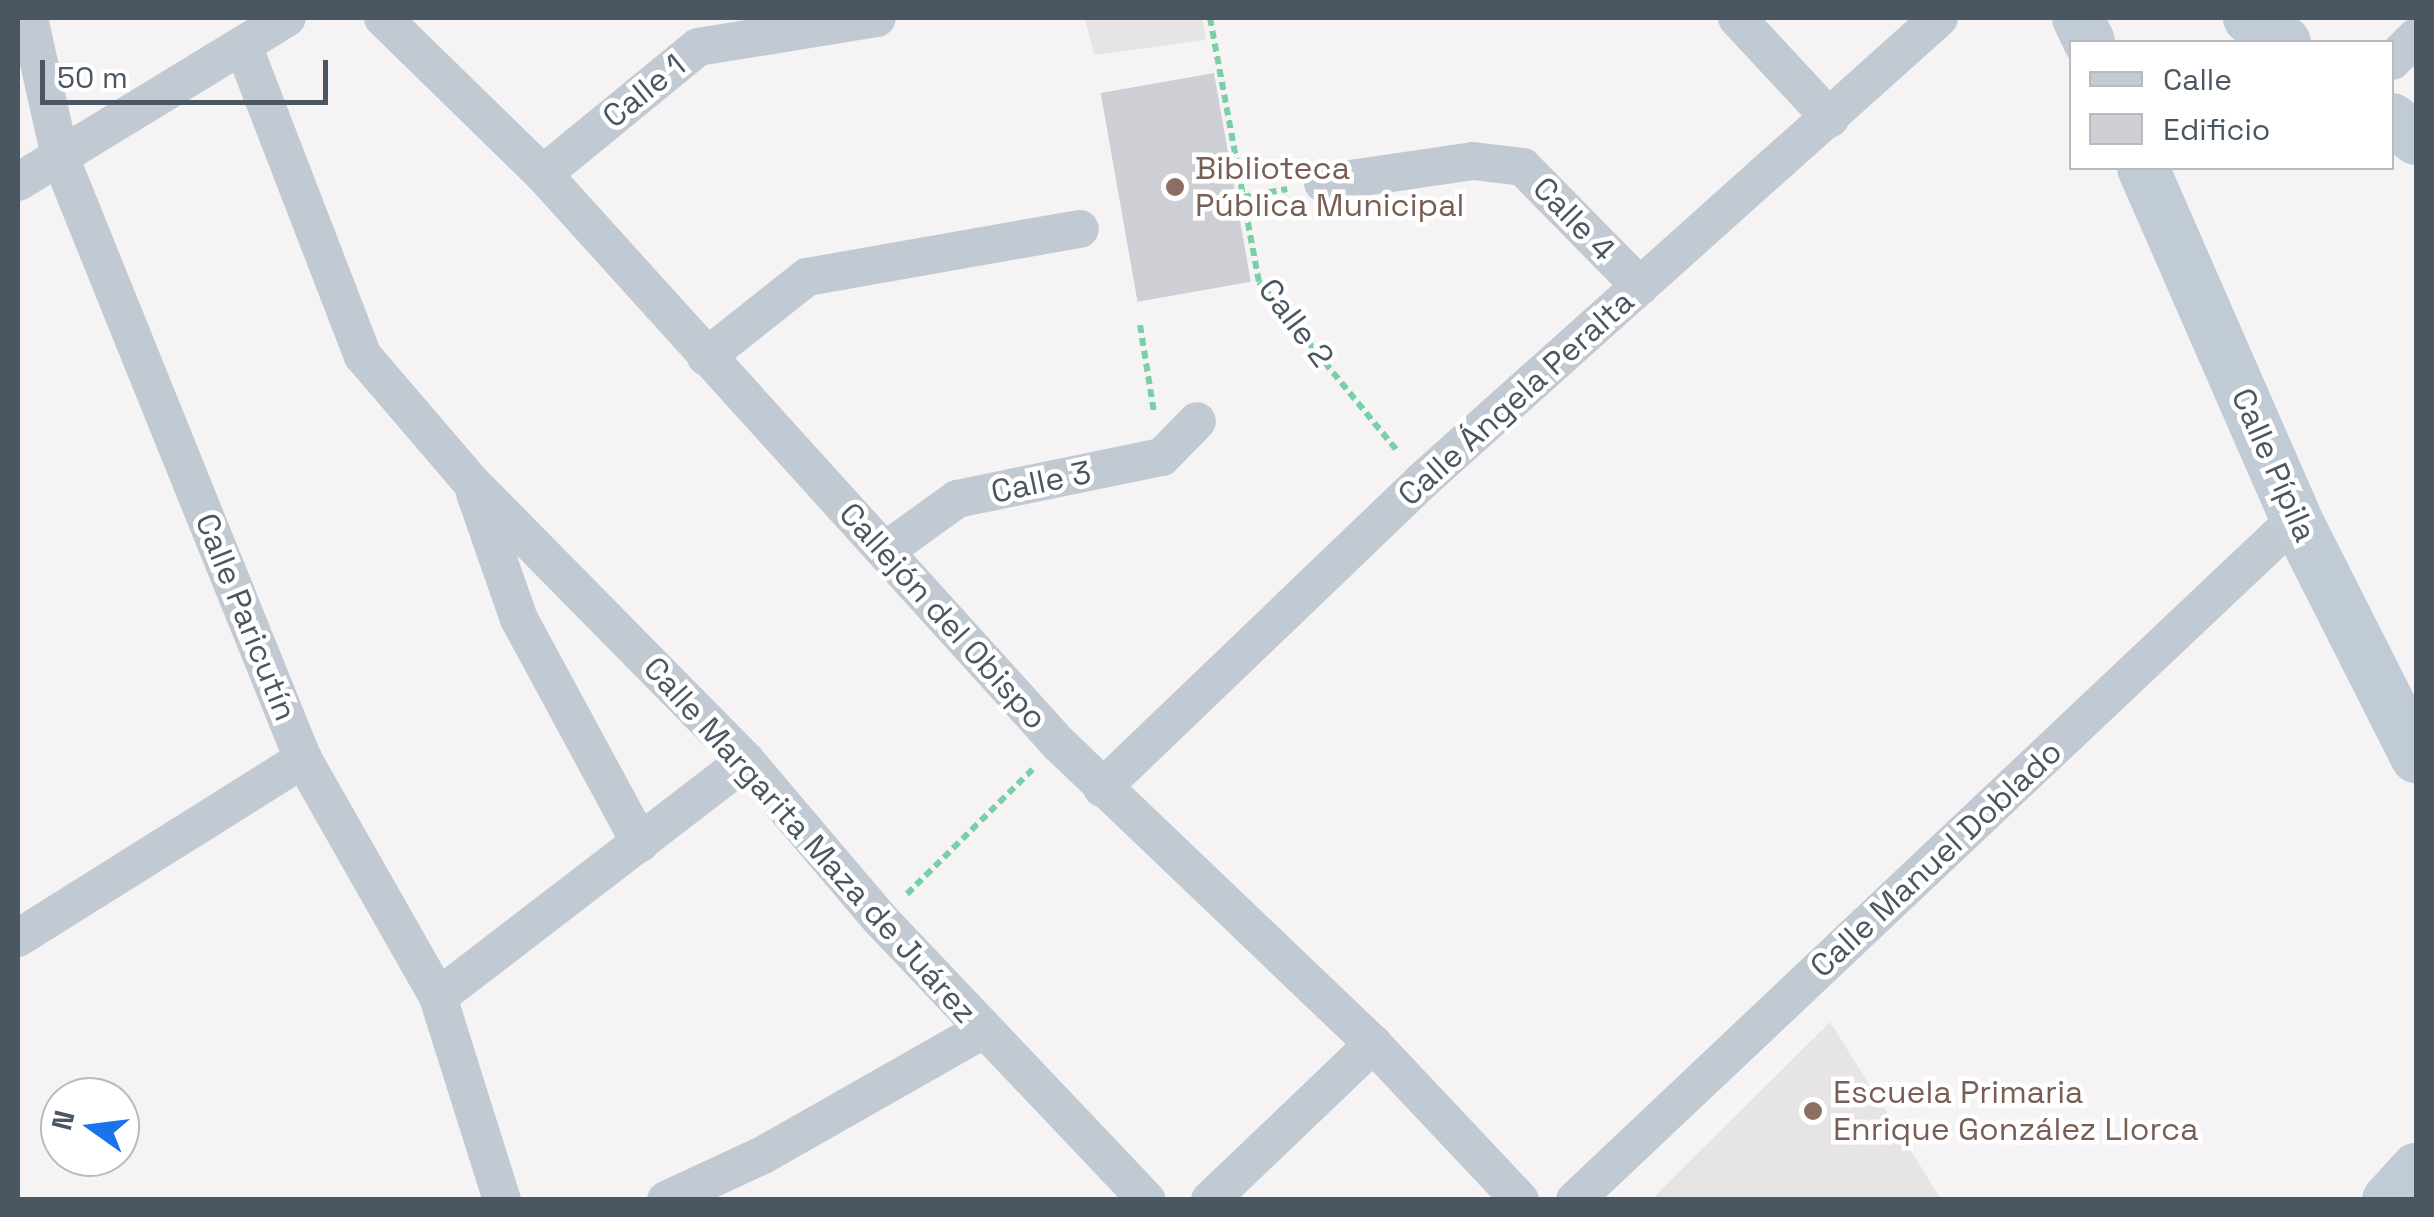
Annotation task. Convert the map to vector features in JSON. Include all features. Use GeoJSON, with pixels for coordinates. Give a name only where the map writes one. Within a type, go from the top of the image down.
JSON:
{"type":"FeatureCollection","features":[{"type":"Feature","properties":{"kind":"main road"},"geometry":{"type":"LineString","coordinates":[[2249,18],[2282,40]]}},
{"type":"Feature","properties":{"kind":"main road"},"geometry":{"type":"LineString","coordinates":[[2394,121],[2416,139]]}},
{"type":"Feature","properties":{"kind":"main road","name":"Calle Pípila"},"geometry":{"type":"LineString","coordinates":[[2144,170],[2296,519],[2416,757]]}},
{"type":"Feature","properties":{"kind":"main road"},"geometry":{"type":"LineString","coordinates":[[2388,1200],[2416,1168]]}},
{"type":"Feature","properties":{"kind":"street","name":"Calle Paricutín"},"geometry":{"type":"LineString","coordinates":[[29,18],[60,157],[303,759],[438,998],[502,1200]]}},
{"type":"Feature","properties":{"kind":"street"},"geometry":{"type":"LineString","coordinates":[[18,182],[244,48],[287,18]]}},
{"type":"Feature","properties":{"kind":"street","name":"Callejón del Obispo"},"geometry":{"type":"LineString","coordinates":[[383,18],[543,174],[1058,744],[1373,1044],[1520,1200]]}},
{"type":"Feature","properties":{"kind":"street","name":"Calle 1"},"geometry":{"type":"LineString","coordinates":[[543,174],[698,47],[877,18]]}},
{"type":"Feature","properties":{"kind":"street"},"geometry":{"type":"LineString","coordinates":[[1737,18],[1830,118]]}},
{"type":"Feature","properties":{"kind":"street","name":"Calle Ángela Peralta"},"geometry":{"type":"LineString","coordinates":[[1102,788],[1422,481],[1939,18]]}},
{"type":"Feature","properties":{"kind":"street"},"geometry":{"type":"LineString","coordinates":[[2394,58],[2416,37]]}},
{"type":"Feature","properties":{"kind":"street","name":"Calle Margarita Maza de Juárez"},"geometry":{"type":"LineString","coordinates":[[244,48],[363,356],[471,482],[746,761],[881,920],[1147,1200]]}},
{"type":"Feature","properties":{"kind":"street","name":"Calle 4"},"geometry":{"type":"LineString","coordinates":[[1323,183],[1473,161],[1523,167],[1640,286]]}},
{"type":"Feature","properties":{"kind":"street"},"geometry":{"type":"LineString","coordinates":[[706,357],[808,277],[1080,228]]}},
{"type":"Feature","properties":{"kind":"street"},"geometry":{"type":"LineString","coordinates":[[1162,457],[1197,421]]}},
{"type":"Feature","properties":{"kind":"street","name":"Calle 3"},"geometry":{"type":"LineString","coordinates":[[886,551],[957,499],[1162,457]]}},
{"type":"Feature","properties":{"kind":"street","name":"Calle Margarita Maza de Juárez"},"geometry":{"type":"LineString","coordinates":[[471,482],[519,619],[640,843]]}},
{"type":"Feature","properties":{"kind":"street","name":"Calle Manuel Doblado"},"geometry":{"type":"LineString","coordinates":[[1576,1200],[2296,519]]}},
{"type":"Feature","properties":{"kind":"street"},"geometry":{"type":"LineString","coordinates":[[18,938],[303,759]]}},
{"type":"Feature","properties":{"kind":"street"},"geometry":{"type":"LineString","coordinates":[[438,998],[746,761]]}},
{"type":"Feature","properties":{"kind":"street"},"geometry":{"type":"LineString","coordinates":[[666,1200],[763,1154],[982,1030]]}},
{"type":"Feature","properties":{"kind":"street"},"geometry":{"type":"LineString","coordinates":[[1210,1200],[1373,1044]]}},
{"type":"Feature","properties":{"kind":"path","name":"Calle 2"},"geometry":{"type":"LineString","coordinates":[[1210,18],[1258,282],[1422,481]]}},
{"type":"Feature","properties":{"kind":"path"},"geometry":{"type":"LineString","coordinates":[[1140,325],[1162,457]]}},
{"type":"Feature","properties":{"kind":"path"},"geometry":{"type":"LineString","coordinates":[[881,920],[1058,744]]}},
{"type":"Feature","properties":{"kind":"shaded area"},"geometry":{"type":"Polygon","coordinates":[[[1085,18],[1202,18],[1206,40],[1094,55],[1085,18]]]}},
{"type":"Feature","properties":{"kind":"shaded area","name":"Escuela Primaria Enrique González Llorca"},"geometry":{"type":"Polygon","coordinates":[[[1830,1022],[1941,1199],[1652,1199],[1830,1022]]]}},
{"type":"Feature","properties":{"kind":"building","name":"Biblioteca Pública Municipal"},"geometry":{"type":"Polygon","coordinates":[[[1214,73],[1251,282],[1138,302],[1101,93],[1214,73]]]}},
{"type":"Feature","properties":{"kind":"place","name":"Biblioteca Pública Municipal"},"geometry":{"type":"Point","coordinates":[1175,187]}},
{"type":"Feature","properties":{"kind":"place","name":"Escuela Primaria Enrique González Llorca"},"geometry":{"type":"Point","coordinates":[1813,1111]}}]}
